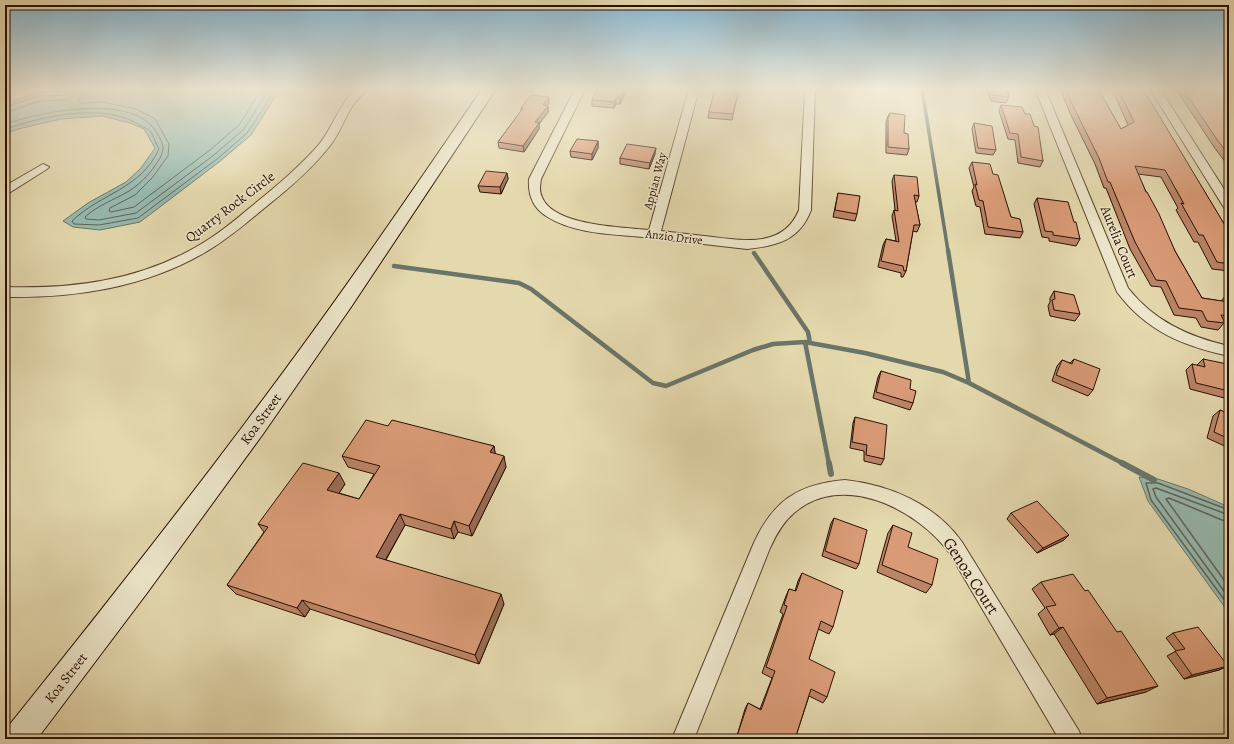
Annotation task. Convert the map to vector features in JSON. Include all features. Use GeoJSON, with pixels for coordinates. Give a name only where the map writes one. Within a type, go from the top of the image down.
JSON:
{"type":"FeatureCollection","features":[{"type":"Feature","properties":{"kind":"main road","name":"Koa Street"},"geometry":{"type":"LineString","coordinates":[[18,739],[255,428],[365,275],[466,124]]}},
{"type":"Feature","properties":{"kind":"street","name":"Quarry Rock Circle"},"geometry":{"type":"LineString","coordinates":[[5,292],[56,292],[107,285],[132,279],[166,267],[201,249],[228,231],[279,190],[312,160],[329,139],[337,124]]}},
{"type":"Feature","properties":{"kind":"street","name":"Anzio Drive"},"geometry":{"type":"LineString","coordinates":[[563,124],[535,179],[534,185],[536,197],[541,206],[550,214],[577,225],[747,245],[773,241],[790,233],[801,221],[805,210],[809,124]]}},
{"type":"Feature","properties":{"kind":"street","name":"Appian Way"},"geometry":{"type":"LineString","coordinates":[[654,234],[684,124]]}},
{"type":"Feature","properties":{"kind":"street","name":"Aurelia Court"},"geometry":{"type":"LineString","coordinates":[[1054,124],[1122,289],[1127,297],[1149,319],[1176,334],[1200,344],[1229,351]]}},
{"type":"Feature","properties":{"kind":"street"},"geometry":{"type":"LineString","coordinates":[[1177,124],[1229,206]]}},
{"type":"Feature","properties":{"kind":"street"},"geometry":{"type":"LineString","coordinates":[[5,191],[43,167]]}},
{"type":"Feature","properties":{"kind":"street","name":"Genoa Court"},"geometry":{"type":"LineString","coordinates":[[683,739],[762,545],[771,527],[781,514],[804,496],[818,491],[845,488],[859,489],[891,498],[917,511],[932,521],[943,531],[956,548],[1071,739]]}},
{"type":"Feature","properties":{"kind":"water"},"geometry":{"type":"Polygon","coordinates":[[[5,124],[41,124],[18,129],[5,134],[5,124]]]}},
{"type":"Feature","properties":{"kind":"water"},"geometry":{"type":"Polygon","coordinates":[[[132,124],[258,124],[251,135],[219,162],[140,222],[100,230],[73,227],[63,221],[88,203],[126,182],[141,168],[155,148],[144,129],[132,124]]]}},
{"type":"Feature","properties":{"kind":"water"},"geometry":{"type":"Polygon","coordinates":[[[1139,477],[1158,479],[1188,489],[1229,507],[1229,613],[1148,501],[1139,477]]]}},
{"type":"Feature","properties":{"kind":"building"},"geometry":{"type":"Polygon","coordinates":[[[511,124],[538,124],[523,146],[498,142],[511,124]]]}},
{"type":"Feature","properties":{"kind":"building"},"geometry":{"type":"Polygon","coordinates":[[[888,124],[905,124],[904,133],[908,134],[909,149],[888,147],[888,124]]]}},
{"type":"Feature","properties":{"kind":"building"},"geometry":{"type":"Polygon","coordinates":[[[974,124],[992,126],[996,150],[978,148],[974,124]]]}},
{"type":"Feature","properties":{"kind":"building"},"geometry":{"type":"Polygon","coordinates":[[[1007,124],[1033,124],[1034,126],[1038,127],[1043,161],[1021,157],[1018,134],[1010,133],[1007,124]]]}},
{"type":"Feature","properties":{"kind":"building"},"geometry":{"type":"Polygon","coordinates":[[[1082,124],[1118,124],[1121,129],[1131,124],[1164,124],[1229,232],[1229,264],[1217,262],[1203,235],[1199,235],[1165,170],[1135,166],[1146,192],[1159,214],[1175,251],[1202,298],[1229,302],[1229,316],[1221,315],[1225,323],[1207,321],[1202,311],[1179,308],[1166,281],[1156,280],[1135,242],[1099,158],[1082,124]]]}},
{"type":"Feature","properties":{"kind":"building"},"geometry":{"type":"Polygon","coordinates":[[[1206,124],[1229,124],[1229,155],[1206,124]]]}},
{"type":"Feature","properties":{"kind":"building"},"geometry":{"type":"Polygon","coordinates":[[[577,139],[598,141],[592,154],[570,151],[577,139]]]}},
{"type":"Feature","properties":{"kind":"building"},"geometry":{"type":"Polygon","coordinates":[[[627,144],[656,148],[650,163],[620,158],[627,144]]]}},
{"type":"Feature","properties":{"kind":"building"},"geometry":{"type":"Polygon","coordinates":[[[972,162],[990,164],[993,174],[998,175],[1011,217],[1020,219],[1023,232],[988,227],[983,201],[979,200],[975,184],[977,185],[972,162]]]}},
{"type":"Feature","properties":{"kind":"building"},"geometry":{"type":"Polygon","coordinates":[[[486,171],[507,173],[500,187],[478,186],[486,171]]]}},
{"type":"Feature","properties":{"kind":"building"},"geometry":{"type":"Polygon","coordinates":[[[894,175],[917,177],[919,196],[914,195],[920,225],[914,225],[906,271],[904,271],[903,266],[881,261],[886,239],[899,242],[894,210],[898,211],[894,175]]]}},
{"type":"Feature","properties":{"kind":"building"},"geometry":{"type":"Polygon","coordinates":[[[838,193],[860,196],[857,214],[835,210],[838,193]]]}},
{"type":"Feature","properties":{"kind":"building"},"geometry":{"type":"Polygon","coordinates":[[[1037,198],[1068,202],[1074,222],[1076,222],[1080,239],[1053,235],[1053,232],[1045,231],[1037,198]]]}},
{"type":"Feature","properties":{"kind":"building"},"geometry":{"type":"Polygon","coordinates":[[[1054,291],[1074,295],[1080,314],[1054,310],[1052,300],[1055,299],[1054,291]]]}},
{"type":"Feature","properties":{"kind":"building"},"geometry":{"type":"Polygon","coordinates":[[[1074,359],[1100,369],[1093,390],[1056,375],[1062,360],[1072,364],[1074,359]]]}},
{"type":"Feature","properties":{"kind":"building"},"geometry":{"type":"Polygon","coordinates":[[[1203,359],[1227,364],[1229,371],[1229,391],[1196,383],[1192,364],[1205,367],[1203,359]]]}},
{"type":"Feature","properties":{"kind":"building"},"geometry":{"type":"Polygon","coordinates":[[[881,371],[911,380],[910,389],[916,391],[913,403],[876,392],[881,371]]]}},
{"type":"Feature","properties":{"kind":"building"},"geometry":{"type":"Polygon","coordinates":[[[1220,410],[1229,414],[1229,439],[1214,432],[1220,410]]]}},
{"type":"Feature","properties":{"kind":"building"},"geometry":{"type":"Polygon","coordinates":[[[855,417],[887,425],[884,459],[866,455],[867,445],[852,442],[855,417]]]}},
{"type":"Feature","properties":{"kind":"building"},"geometry":{"type":"Polygon","coordinates":[[[366,420],[388,426],[392,420],[494,446],[490,452],[504,456],[469,526],[454,521],[451,529],[400,514],[376,557],[501,594],[475,655],[302,600],[297,608],[227,585],[268,527],[258,524],[303,463],[339,473],[327,490],[359,499],[380,466],[342,456],[366,420]]]}},
{"type":"Feature","properties":{"kind":"building"},"geometry":{"type":"Polygon","coordinates":[[[1037,501],[1069,535],[1043,548],[1011,513],[1037,501]]]}},
{"type":"Feature","properties":{"kind":"building"},"geometry":{"type":"Polygon","coordinates":[[[834,518],[867,530],[859,564],[825,551],[834,518]]]}},
{"type":"Feature","properties":{"kind":"building"},"geometry":{"type":"Polygon","coordinates":[[[893,525],[912,533],[908,547],[938,559],[932,585],[882,565],[893,525]]]}},
{"type":"Feature","properties":{"kind":"building"},"geometry":{"type":"Polygon","coordinates":[[[802,573],[843,591],[833,627],[821,621],[809,659],[835,672],[827,697],[811,689],[795,739],[736,739],[748,703],[761,710],[775,671],[766,667],[787,606],[784,605],[789,589],[796,591],[802,573]]]}},
{"type":"Feature","properties":{"kind":"building"},"geometry":{"type":"Polygon","coordinates":[[[1073,574],[1085,591],[1088,590],[1117,632],[1121,631],[1158,686],[1107,698],[1063,627],[1059,628],[1046,607],[1056,605],[1041,582],[1073,574]]]}},
{"type":"Feature","properties":{"kind":"building"},"geometry":{"type":"Polygon","coordinates":[[[1198,627],[1228,666],[1192,675],[1175,651],[1185,649],[1173,633],[1198,627]]]}},
{"type":"Feature","properties":{"kind":"waterway"},"geometry":{"type":"LineString","coordinates":[[928,124],[948,251]]}},
{"type":"Feature","properties":{"kind":"waterway"},"geometry":{"type":"LineString","coordinates":[[948,250],[969,383]]}},
{"type":"Feature","properties":{"kind":"waterway"},"geometry":{"type":"LineString","coordinates":[[754,253],[808,332],[810,343]]}},
{"type":"Feature","properties":{"kind":"waterway"},"geometry":{"type":"LineString","coordinates":[[394,266],[519,283],[531,289],[653,383],[666,386],[753,350],[773,344],[805,342]]}},
{"type":"Feature","properties":{"kind":"waterway"},"geometry":{"type":"LineString","coordinates":[[805,342],[810,343]]}},
{"type":"Feature","properties":{"kind":"waterway"},"geometry":{"type":"LineString","coordinates":[[805,342],[829,464]]}},
{"type":"Feature","properties":{"kind":"waterway"},"geometry":{"type":"LineString","coordinates":[[810,343],[865,353],[943,372],[969,383]]}},
{"type":"Feature","properties":{"kind":"waterway"},"geometry":{"type":"LineString","coordinates":[[969,383],[1124,464]]}},
{"type":"Feature","properties":{"kind":"waterway"},"geometry":{"type":"LineString","coordinates":[[829,463],[831,474]]}},
{"type":"Feature","properties":{"kind":"waterway"},"geometry":{"type":"LineString","coordinates":[[1122,463],[1154,480]]}}]}
